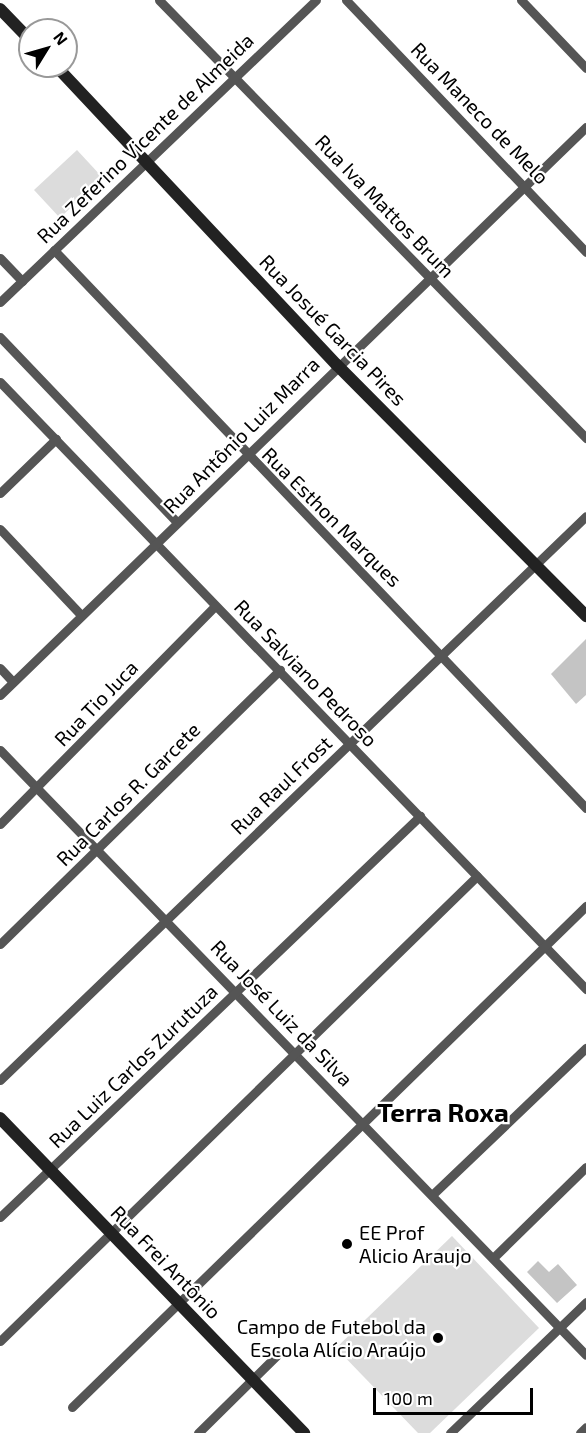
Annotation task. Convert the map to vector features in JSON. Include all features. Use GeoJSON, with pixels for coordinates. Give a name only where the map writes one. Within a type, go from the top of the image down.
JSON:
{"type":"FeatureCollection","features":[{"type":"Feature","properties":{"kind":"street","name":"Rua Iva Mattos Brum"},"geometry":{"type":"LineString","coordinates":[[159,0],[586,438]]}},
{"type":"Feature","properties":{"kind":"street","name":"Rua Zeferino Vicente de Almeida"},"geometry":{"type":"LineString","coordinates":[[0,302],[316,0]]}},
{"type":"Feature","properties":{"kind":"street","name":"Rua Maneco de Melo"},"geometry":{"type":"LineString","coordinates":[[346,0],[586,252]]}},
{"type":"Feature","properties":{"kind":"street"},"geometry":{"type":"LineString","coordinates":[[521,0],[586,68]]}},
{"type":"Feature","properties":{"kind":"street"},"geometry":{"type":"LineString","coordinates":[[0,9],[18,28]]}},
{"type":"Feature","properties":{"kind":"street","name":"Rua Josué Garcia Pires"},"geometry":{"type":"LineString","coordinates":[[68,78],[148,161],[337,365],[586,616]]}},
{"type":"Feature","properties":{"kind":"street","name":"Rua Antônio Luiz Marra"},"geometry":{"type":"LineString","coordinates":[[0,695],[80,614],[586,127]]}},
{"type":"Feature","properties":{"kind":"street","name":"Rua Esthon Marques"},"geometry":{"type":"LineString","coordinates":[[54,250],[245,456],[586,808]]}},
{"type":"Feature","properties":{"kind":"street"},"geometry":{"type":"LineString","coordinates":[[0,258],[22,281]]}},
{"type":"Feature","properties":{"kind":"street"},"geometry":{"type":"LineString","coordinates":[[0,337],[177,522]]}},
{"type":"Feature","properties":{"kind":"street","name":"Rua Salviano Pedroso"},"geometry":{"type":"LineString","coordinates":[[0,382],[215,606],[280,669],[586,989]]}},
{"type":"Feature","properties":{"kind":"street"},"geometry":{"type":"LineString","coordinates":[[0,493],[56,439]]}},
{"type":"Feature","properties":{"kind":"street","name":"Rua Raul Frost"},"geometry":{"type":"LineString","coordinates":[[0,1080],[350,744],[443,658],[586,516]]}},
{"type":"Feature","properties":{"kind":"street"},"geometry":{"type":"LineString","coordinates":[[0,529],[80,614]]}},
{"type":"Feature","properties":{"kind":"street","name":"Rua Tio Juca"},"geometry":{"type":"LineString","coordinates":[[0,824],[36,791],[215,606]]}},
{"type":"Feature","properties":{"kind":"street"},"geometry":{"type":"LineString","coordinates":[[0,668],[13,682]]}},
{"type":"Feature","properties":{"kind":"street","name":"Rua Carlos R. Garcete"},"geometry":{"type":"LineString","coordinates":[[0,944],[280,669]]}},
{"type":"Feature","properties":{"kind":"street","name":"Rua José Luiz da Silva"},"geometry":{"type":"LineString","coordinates":[[0,750],[36,791],[99,849],[586,1355]]}},
{"type":"Feature","properties":{"kind":"street","name":"Rua Luiz Carlos Zurutuza"},"geometry":{"type":"LineString","coordinates":[[0,1217],[420,816]]}},
{"type":"Feature","properties":{"kind":"street"},"geometry":{"type":"LineString","coordinates":[[0,1341],[477,876]]}},
{"type":"Feature","properties":{"kind":"street"},"geometry":{"type":"LineString","coordinates":[[72,1407],[586,906]]}},
{"type":"Feature","properties":{"kind":"street"},"geometry":{"type":"LineString","coordinates":[[432,1195],[586,1048]]}},
{"type":"Feature","properties":{"kind":"street","name":"Rua Frei Antônio"},"geometry":{"type":"LineString","coordinates":[[0,1118],[304,1433]]}},
{"type":"Feature","properties":{"kind":"street"},"geometry":{"type":"LineString","coordinates":[[493,1258],[586,1167]]}},
{"type":"Feature","properties":{"kind":"street"},"geometry":{"type":"LineString","coordinates":[[450,1433],[586,1302]]}},
{"type":"Feature","properties":{"kind":"street"},"geometry":{"type":"LineString","coordinates":[[198,1433],[277,1355]]}},
{"type":"Feature","properties":{"kind":"street"},"geometry":{"type":"LineString","coordinates":[[580,1433],[586,1427]]}},
{"type":"Feature","properties":{"kind":"shaded area"},"geometry":{"type":"Polygon","coordinates":[[[77,150],[102,177],[60,218],[34,190],[77,150]]]}},
{"type":"Feature","properties":{"kind":"shaded area","name":"Campo de Futebol da Escola Alício Araújo"},"geometry":{"type":"Polygon","coordinates":[[[452,1236],[539,1328],[430,1433],[418,1433],[336,1348],[452,1236]]]}},
{"type":"Feature","properties":{"kind":"building"},"geometry":{"type":"Polygon","coordinates":[[[586,639],[586,695],[576,704],[551,674],[586,639]]]}},
{"type":"Feature","properties":{"kind":"building"},"geometry":{"type":"Polygon","coordinates":[[[538,1261],[549,1272],[558,1264],[577,1285],[557,1303],[527,1272],[538,1261]]]}},
{"type":"Feature","properties":{"kind":"place","name":"EE Prof Alicio Araujo"},"geometry":{"type":"Point","coordinates":[347,1244]}},
{"type":"Feature","properties":{"kind":"place","name":"Campo de Futebol da Escola Alício Araújo"},"geometry":{"type":"Point","coordinates":[438,1338]}},
{"type":"Feature","properties":{"kind":"district","name":"Terra Roxa"},"geometry":{"type":"Point","coordinates":[443,1112]}}]}
